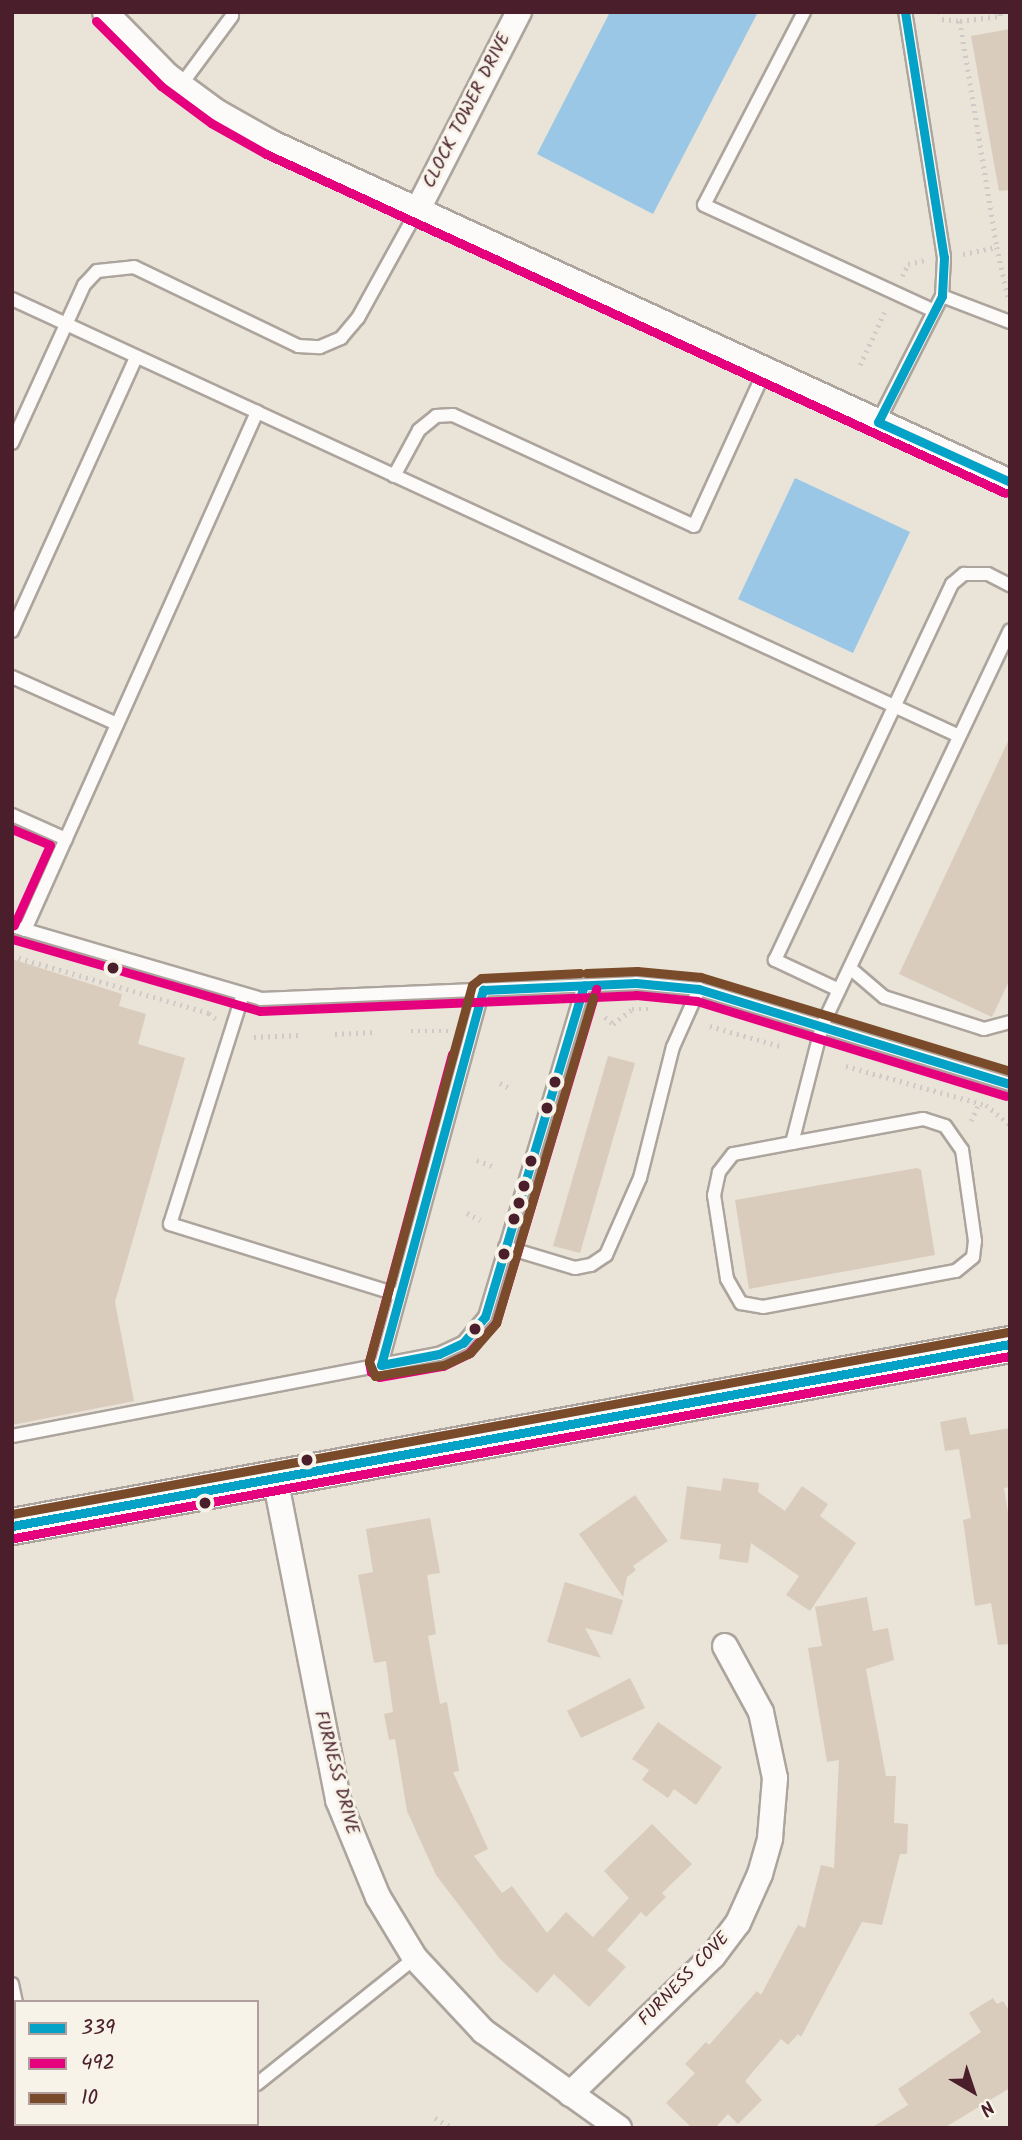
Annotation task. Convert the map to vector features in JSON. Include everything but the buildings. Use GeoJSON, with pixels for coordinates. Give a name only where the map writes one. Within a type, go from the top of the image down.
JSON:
{"type":"FeatureCollection","features":[{"type":"Feature","properties":{"kind":"street"},"geometry":{"type":"LineString","coordinates":[[105,12],[181,85],[272,143],[1010,482]]}},
{"type":"Feature","properties":{"kind":"street","name":"CLOCK TOWER DRIVE"},"geometry":{"type":"LineString","coordinates":[[417,211],[519,12]]}},
{"type":"Feature","properties":{"kind":"street"},"geometry":{"type":"LineString","coordinates":[[12,1526],[1010,1344]]}},
{"type":"Feature","properties":{"kind":"street","name":"FURNESS DRIVE"},"geometry":{"type":"LineString","coordinates":[[275,1478],[338,1800],[378,1897],[415,1958],[483,2031],[619,2128]]}},
{"type":"Feature","properties":{"kind":"street","name":"FURNESS COVE"},"geometry":{"type":"LineString","coordinates":[[570,2094],[713,1956],[738,1923],[760,1874],[770,1838],[775,1778],[761,1712],[725,1646]]}},
{"type":"Feature","properties":{"kind":"lane"},"geometry":{"type":"LineString","coordinates":[[804,12],[704,205],[934,311]]}},
{"type":"Feature","properties":{"kind":"lane"},"geometry":{"type":"LineString","coordinates":[[878,422],[942,296],[944,257],[905,12]]}},
{"type":"Feature","properties":{"kind":"lane"},"geometry":{"type":"LineString","coordinates":[[181,85],[233,14]]}},
{"type":"Feature","properties":{"kind":"lane"},"geometry":{"type":"LineString","coordinates":[[12,443],[84,285],[97,271],[134,267],[298,346],[320,347],[341,338],[358,318],[417,211]]}},
{"type":"Feature","properties":{"kind":"lane"},"geometry":{"type":"LineString","coordinates":[[942,296],[1010,322]]}},
{"type":"Feature","properties":{"kind":"lane"},"geometry":{"type":"LineString","coordinates":[[12,299],[959,736]]}},
{"type":"Feature","properties":{"kind":"lane"},"geometry":{"type":"LineString","coordinates":[[12,631],[136,358]]}},
{"type":"Feature","properties":{"kind":"lane"},"geometry":{"type":"LineString","coordinates":[[394,475],[419,430],[436,416],[453,415],[694,526],[765,370]]}},
{"type":"Feature","properties":{"kind":"lane"},"geometry":{"type":"LineString","coordinates":[[257,412],[66,839],[19,928],[261,999],[636,983],[699,989],[1010,1084]]}},
{"type":"Feature","properties":{"kind":"lane"},"geometry":{"type":"LineString","coordinates":[[839,990],[775,960],[953,584],[964,574],[988,575],[1010,585]]}},
{"type":"Feature","properties":{"kind":"lane"},"geometry":{"type":"LineString","coordinates":[[792,1143],[822,1026],[959,736],[1004,655],[1010,630]]}},
{"type":"Feature","properties":{"kind":"lane"},"geometry":{"type":"LineString","coordinates":[[12,677],[117,724]]}},
{"type":"Feature","properties":{"kind":"lane"},"geometry":{"type":"LineString","coordinates":[[12,816],[66,839]]}},
{"type":"Feature","properties":{"kind":"lane"},"geometry":{"type":"LineString","coordinates":[[850,968],[884,997],[984,1029],[1010,1022]]}},
{"type":"Feature","properties":{"kind":"lane"},"geometry":{"type":"LineString","coordinates":[[12,1436],[439,1354],[463,1343],[485,1317],[584,985]]}},
{"type":"Feature","properties":{"kind":"lane"},"geometry":{"type":"LineString","coordinates":[[381,1365],[482,989]]}},
{"type":"Feature","properties":{"kind":"lane"},"geometry":{"type":"LineString","coordinates":[[505,1247],[575,1268],[591,1265],[606,1255],[640,1178],[673,1047],[699,989]]}},
{"type":"Feature","properties":{"kind":"lane"},"geometry":{"type":"LineString","coordinates":[[243,994],[170,1224],[399,1295]]}},
{"type":"Feature","properties":{"kind":"lane"},"geometry":{"type":"LineString","coordinates":[[923,1119],[945,1126],[962,1150],[975,1241],[973,1257],[956,1271],[763,1307],[741,1304],[727,1279],[714,1195],[719,1172],[733,1154],[792,1143],[923,1119]]}},
{"type":"Feature","properties":{"kind":"lane"},"geometry":{"type":"LineString","coordinates":[[259,2082],[415,1958]]}},
{"type":"Feature","properties":{"kind":"path"},"geometry":{"type":"LineString","coordinates":[[940,12],[942,19],[960,21],[1000,16],[1000,12]]}},
{"type":"Feature","properties":{"kind":"path"},"geometry":{"type":"LineString","coordinates":[[960,21],[997,247],[1010,305]]}},
{"type":"Feature","properties":{"kind":"path"},"geometry":{"type":"LineString","coordinates":[[963,254],[997,247]]}},
{"type":"Feature","properties":{"kind":"path"},"geometry":{"type":"LineString","coordinates":[[902,276],[908,264],[929,259]]}},
{"type":"Feature","properties":{"kind":"path"},"geometry":{"type":"LineString","coordinates":[[860,365],[885,310]]}},
{"type":"Feature","properties":{"kind":"path"},"geometry":{"type":"LineString","coordinates":[[12,956],[209,1013],[223,1026]]}},
{"type":"Feature","properties":{"kind":"path"},"geometry":{"type":"LineString","coordinates":[[605,1017],[613,1024],[632,1009],[649,1009]]}},
{"type":"Feature","properties":{"kind":"path"},"geometry":{"type":"LineString","coordinates":[[710,1026],[783,1047]]}},
{"type":"Feature","properties":{"kind":"path"},"geometry":{"type":"LineString","coordinates":[[411,1031],[452,1031]]}},
{"type":"Feature","properties":{"kind":"path"},"geometry":{"type":"LineString","coordinates":[[335,1034],[374,1032]]}},
{"type":"Feature","properties":{"kind":"path"},"geometry":{"type":"LineString","coordinates":[[254,1037],[298,1035]]}},
{"type":"Feature","properties":{"kind":"path"},"geometry":{"type":"LineString","coordinates":[[846,1066],[979,1103],[1010,1125]]}},
{"type":"Feature","properties":{"kind":"path"},"geometry":{"type":"LineString","coordinates":[[500,1083],[512,1089]]}},
{"type":"Feature","properties":{"kind":"path"},"geometry":{"type":"LineString","coordinates":[[971,1121],[979,1103]]}},
{"type":"Feature","properties":{"kind":"path"},"geometry":{"type":"LineString","coordinates":[[477,1160],[492,1166]]}},
{"type":"Feature","properties":{"kind":"path"},"geometry":{"type":"LineString","coordinates":[[467,1213],[480,1220]]}},
{"type":"Feature","properties":{"kind":"path"},"geometry":{"type":"LineString","coordinates":[[435,2118],[452,2128]]}},
{"type":"Feature","properties":{"kind":"water"},"geometry":{"type":"Polygon","coordinates":[[[610,12],[758,12],[653,214],[537,154],[610,12]]]}},
{"type":"Feature","properties":{"kind":"water"},"geometry":{"type":"Polygon","coordinates":[[[795,478],[910,532],[853,653],[738,599],[795,478]]]}},
{"type":"Feature","properties":{"kind":"transit line","name":"339"},"geometry":{"type":"LineString","coordinates":[[905,12],[944,257],[942,296],[878,422],[1010,482]]}},
{"type":"Feature","properties":{"kind":"transit line","name":"492"},"geometry":{"type":"LineString","coordinates":[[96,21],[161,86],[211,123],[266,154],[1005,493]]}},
{"type":"Feature","properties":{"kind":"transit line","name":"492"},"geometry":{"type":"LineString","coordinates":[[12,829],[50,845],[14,925]]}},
{"type":"Feature","properties":{"kind":"transit line","name":"492"},"geometry":{"type":"LineString","coordinates":[[12,939],[260,1011],[636,995],[697,1001],[1006,1096]]}},
{"type":"Feature","properties":{"kind":"transit line","name":"10"},"geometry":{"type":"LineString","coordinates":[[586,973],[637,971],[701,977],[1010,1071]]}},
{"type":"Feature","properties":{"kind":"transit line","name":"10"},"geometry":{"type":"LineString","coordinates":[[580,973],[481,978],[472,985],[369,1362],[375,1376],[444,1365],[470,1353],[496,1323],[593,997]]}},
{"type":"Feature","properties":{"kind":"transit line","name":"339"},"geometry":{"type":"LineString","coordinates":[[483,990],[636,983],[699,989],[1010,1084]]}},
{"type":"Feature","properties":{"kind":"transit line","name":"339"},"geometry":{"type":"LineString","coordinates":[[381,1365],[439,1354],[463,1343],[485,1317],[584,985]]}},
{"type":"Feature","properties":{"kind":"transit line","name":"492"},"geometry":{"type":"LineString","coordinates":[[452,1054],[369,1362],[371,1372],[379,1377],[443,1366],[468,1354],[496,1323],[596,989]]}},
{"type":"Feature","properties":{"kind":"transit line","name":"339"},"geometry":{"type":"LineString","coordinates":[[381,1365],[483,990]]}},
{"type":"Feature","properties":{"kind":"transit line","name":"10"},"geometry":{"type":"LineString","coordinates":[[12,1514],[1008,1332]]}},
{"type":"Feature","properties":{"kind":"transit line","name":"339"},"geometry":{"type":"LineString","coordinates":[[12,1526],[1010,1344]]}},
{"type":"Feature","properties":{"kind":"transit line","name":"492"},"geometry":{"type":"LineString","coordinates":[[14,1538],[1010,1356]]}}]}
